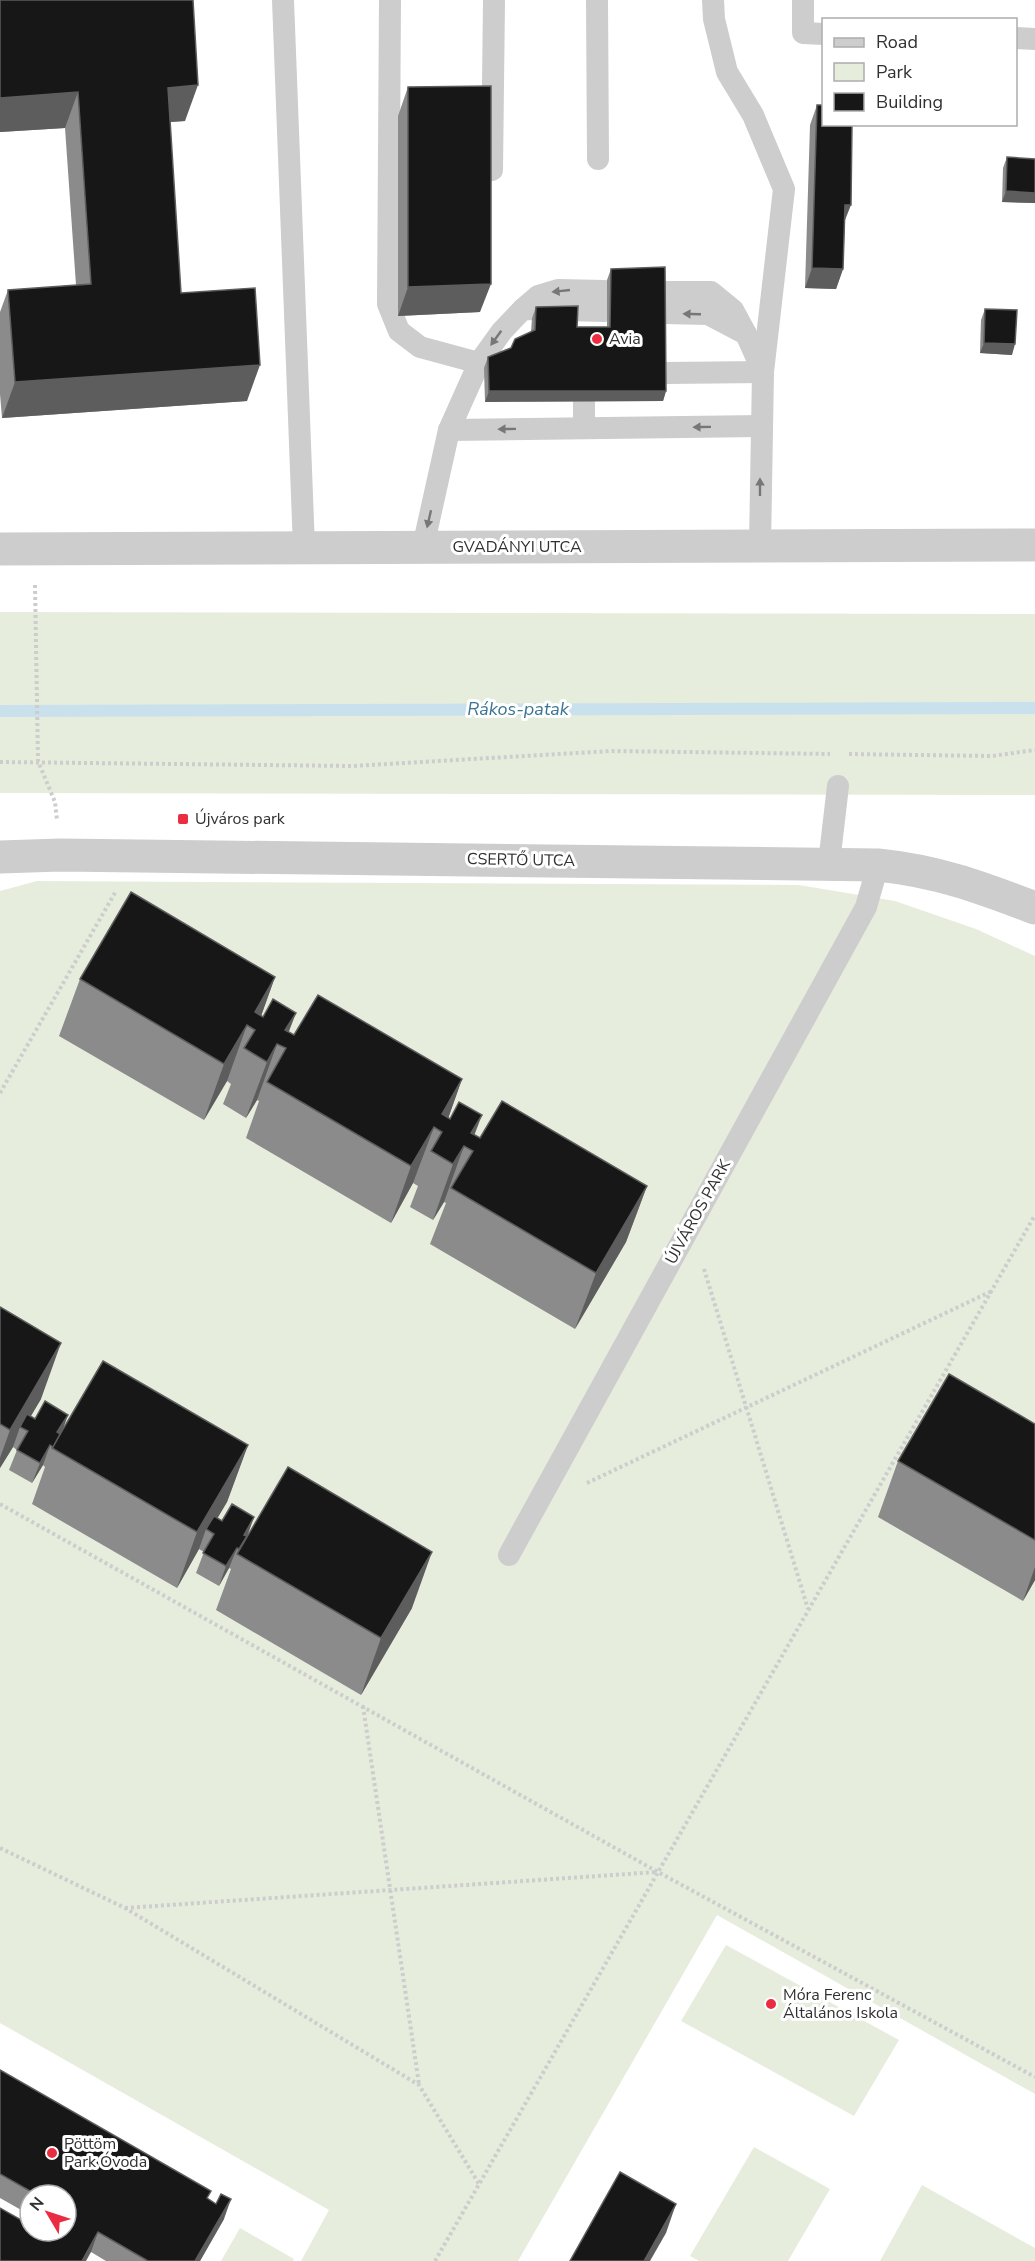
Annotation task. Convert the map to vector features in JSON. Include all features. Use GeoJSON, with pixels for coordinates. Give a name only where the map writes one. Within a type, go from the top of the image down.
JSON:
{"type":"FeatureCollection","features":[{"type":"Feature","properties":{"kind":"street","name":"GVADÁNYI UTCA"},"geometry":{"type":"LineString","coordinates":[[0,549],[1035,545]]}},
{"type":"Feature","properties":{"kind":"street","name":"CSERTŐ UTCA"},"geometry":{"type":"LineString","coordinates":[[0,857],[137,856],[878,865],[917,869],[976,885],[1035,908]]}},
{"type":"Feature","properties":{"kind":"lane"},"geometry":{"type":"LineString","coordinates":[[283,0],[304,548]]}},
{"type":"Feature","properties":{"kind":"lane"},"geometry":{"type":"LineString","coordinates":[[390,0],[388,304],[399,331],[420,346],[479,363]]}},
{"type":"Feature","properties":{"kind":"lane"},"geometry":{"type":"LineString","coordinates":[[492,170],[494,0]]}},
{"type":"Feature","properties":{"kind":"lane"},"geometry":{"type":"LineString","coordinates":[[597,0],[598,159]]}},
{"type":"Feature","properties":{"kind":"lane"},"geometry":{"type":"LineString","coordinates":[[713,0],[714,19],[727,72],[753,115],[784,189],[763,372],[760,546]]}},
{"type":"Feature","properties":{"kind":"lane"},"geometry":{"type":"LineString","coordinates":[[803,0],[804,33],[822,34]]}},
{"type":"Feature","properties":{"kind":"lane"},"geometry":{"type":"LineString","coordinates":[[1017,38],[1035,39]]}},
{"type":"Feature","properties":{"kind":"lane"},"geometry":{"type":"LineString","coordinates":[[664,302],[708,315],[746,334],[763,372]]}},
{"type":"Feature","properties":{"kind":"lane"},"geometry":{"type":"LineString","coordinates":[[423,547],[449,430],[479,363],[502,331],[523,309],[595,309]]}},
{"type":"Feature","properties":{"kind":"lane"},"geometry":{"type":"LineString","coordinates":[[666,373],[763,372]]}},
{"type":"Feature","properties":{"kind":"lane"},"geometry":{"type":"LineString","coordinates":[[584,404],[584,428]]}},
{"type":"Feature","properties":{"kind":"lane"},"geometry":{"type":"LineString","coordinates":[[449,430],[761,426]]}},
{"type":"Feature","properties":{"kind":"lane"},"geometry":{"type":"LineString","coordinates":[[829,863],[838,786]]}},
{"type":"Feature","properties":{"kind":"lane","name":"ÚJVÁROS PARK"},"geometry":{"type":"LineString","coordinates":[[509,1555],[866,907],[878,865]]}},
{"type":"Feature","properties":{"kind":"path"},"geometry":{"type":"LineString","coordinates":[[35,549],[38,761]]}},
{"type":"Feature","properties":{"kind":"path"},"geometry":{"type":"LineString","coordinates":[[0,762],[352,766],[611,751],[992,756],[1035,750]]}},
{"type":"Feature","properties":{"kind":"path"},"geometry":{"type":"LineString","coordinates":[[0,1093],[137,856]]}},
{"type":"Feature","properties":{"kind":"path"},"geometry":{"type":"LineString","coordinates":[[435,2261],[1035,1215]]}},
{"type":"Feature","properties":{"kind":"path"},"geometry":{"type":"LineString","coordinates":[[690,1225],[808,1610]]}},
{"type":"Feature","properties":{"kind":"path"},"geometry":{"type":"LineString","coordinates":[[535,1508],[992,1291]]}},
{"type":"Feature","properties":{"kind":"path"},"geometry":{"type":"LineString","coordinates":[[0,1504],[658,1872],[1035,2077]]}},
{"type":"Feature","properties":{"kind":"path"},"geometry":{"type":"LineString","coordinates":[[363,1706],[419,2085],[479,2184]]}},
{"type":"Feature","properties":{"kind":"path"},"geometry":{"type":"LineString","coordinates":[[0,1848],[125,1908],[419,2085]]}},
{"type":"Feature","properties":{"kind":"path"},"geometry":{"type":"LineString","coordinates":[[125,1908],[658,1872]]}},
{"type":"Feature","properties":{"kind":"green space"},"geometry":{"type":"Polygon","coordinates":[[[0,612],[1035,614],[1035,795],[0,793],[0,612]]]}},
{"type":"Feature","properties":{"kind":"green space"},"geometry":{"type":"Polygon","coordinates":[[[37,881],[799,885],[895,901],[976,929],[1035,956],[1035,2094],[717,1915],[518,2261],[301,2261],[329,2210],[0,2023],[0,891],[37,881]]]}},
{"type":"Feature","properties":{"kind":"green space"},"geometry":{"type":"Polygon","coordinates":[[[726,1945],[899,2040],[854,2116],[681,2021],[726,1945]]]}},
{"type":"Feature","properties":{"kind":"green space"},"geometry":{"type":"Polygon","coordinates":[[[754,2147],[830,2189],[788,2261],[699,2261],[690,2256],[754,2147]]]}},
{"type":"Feature","properties":{"kind":"green space"},"geometry":{"type":"Polygon","coordinates":[[[922,2185],[1035,2248],[1035,2261],[880,2261],[922,2185]]]}},
{"type":"Feature","properties":{"kind":"green space"},"geometry":{"type":"Polygon","coordinates":[[[240,2228],[294,2259],[293,2261],[221,2261],[240,2228]]]}},
{"type":"Feature","properties":{"kind":"building"},"geometry":{"type":"Polygon","coordinates":[[[0,0],[193,0],[198,85],[168,88],[181,293],[255,288],[260,365],[15,382],[8,290],[91,284],[78,92],[0,98],[0,0]]]}},
{"type":"Feature","properties":{"kind":"building"},"geometry":{"type":"Polygon","coordinates":[[[491,86],[491,284],[408,287],[408,87],[491,86]]]}},
{"type":"Feature","properties":{"kind":"building"},"geometry":{"type":"Polygon","coordinates":[[[817,105],[822,105],[822,126],[852,126],[851,205],[845,205],[843,269],[812,268],[817,105]]]}},
{"type":"Feature","properties":{"kind":"building"},"geometry":{"type":"Polygon","coordinates":[[[1007,157],[1035,159],[1035,193],[1006,191],[1007,157]]]}},
{"type":"Feature","properties":{"kind":"building","name":"Avia"},"geometry":{"type":"Polygon","coordinates":[[[665,267],[666,391],[489,391],[488,357],[511,348],[515,339],[535,330],[536,307],[578,306],[577,327],[610,327],[611,269],[665,267]]]}},
{"type":"Feature","properties":{"kind":"building"},"geometry":{"type":"Polygon","coordinates":[[[985,309],[1017,310],[1015,344],[984,343],[985,309]]]}},
{"type":"Feature","properties":{"kind":"building"},"geometry":{"type":"Polygon","coordinates":[[[131,892],[275,977],[255,1012],[263,1017],[273,999],[296,1013],[285,1030],[294,1035],[318,995],[462,1079],[442,1114],[450,1119],[459,1102],[482,1115],[471,1133],[480,1138],[502,1101],[647,1186],[596,1273],[451,1188],[473,1151],[464,1146],[453,1164],[431,1151],[442,1132],[434,1127],[411,1166],[267,1082],[286,1048],[277,1044],[267,1062],[244,1048],[255,1030],[247,1025],[224,1064],[80,979],[131,892]]]}},
{"type":"Feature","properties":{"kind":"building"},"geometry":{"type":"Polygon","coordinates":[[[0,1307],[61,1343],[10,1430],[0,1424],[0,1307]]]}},
{"type":"Feature","properties":{"kind":"building"},"geometry":{"type":"Polygon","coordinates":[[[103,1361],[248,1445],[197,1532],[52,1448],[103,1361]]]}},
{"type":"Feature","properties":{"kind":"building"},"geometry":{"type":"Polygon","coordinates":[[[949,1374],[1035,1424],[1035,1540],[898,1461],[949,1374]]]}},
{"type":"Feature","properties":{"kind":"building"},"geometry":{"type":"Polygon","coordinates":[[[45,1401],[68,1415],[57,1432],[60,1434],[53,1447],[50,1445],[40,1463],[17,1450],[28,1431],[20,1427],[27,1414],[35,1419],[45,1401]]]}},
{"type":"Feature","properties":{"kind":"building"},"geometry":{"type":"Polygon","coordinates":[[[288,1467],[432,1552],[381,1638],[237,1554],[288,1467]]]}},
{"type":"Feature","properties":{"kind":"building"},"geometry":{"type":"Polygon","coordinates":[[[232,1504],[254,1517],[244,1535],[247,1536],[226,1566],[203,1553],[214,1534],[206,1529],[214,1516],[222,1521],[232,1504]]]}},
{"type":"Feature","properties":{"kind":"building","name":"Pöttöm Park Óvoda"},"geometry":{"type":"Polygon","coordinates":[[[0,2070],[211,2191],[207,2198],[216,2204],[221,2194],[231,2199],[195,2261],[148,2261],[98,2232],[82,2261],[0,2261],[0,2208],[18,2218],[18,2243],[78,2243],[78,2183],[18,2184],[0,2174],[0,2070]]]}},
{"type":"Feature","properties":{"kind":"building"},"geometry":{"type":"Polygon","coordinates":[[[620,2172],[676,2204],[644,2261],[570,2261],[620,2172]]]}},
{"type":"Feature","properties":{"kind":"waterway","name":"Rákos-patak"},"geometry":{"type":"LineString","coordinates":[[0,711],[1035,708]]}},
{"type":"Feature","properties":{"kind":"place","name":"Avia"},"geometry":{"type":"Point","coordinates":[597,339]}},
{"type":"Feature","properties":{"kind":"place","name":"Újváros park"},"geometry":{"type":"Point","coordinates":[183,819]}},
{"type":"Feature","properties":{"kind":"place","name":"Móra Ferenc Általános Iskola"},"geometry":{"type":"Point","coordinates":[771,2004]}},
{"type":"Feature","properties":{"kind":"place","name":"Pöttöm Park Óvoda"},"geometry":{"type":"Point","coordinates":[52,2153]}}]}
